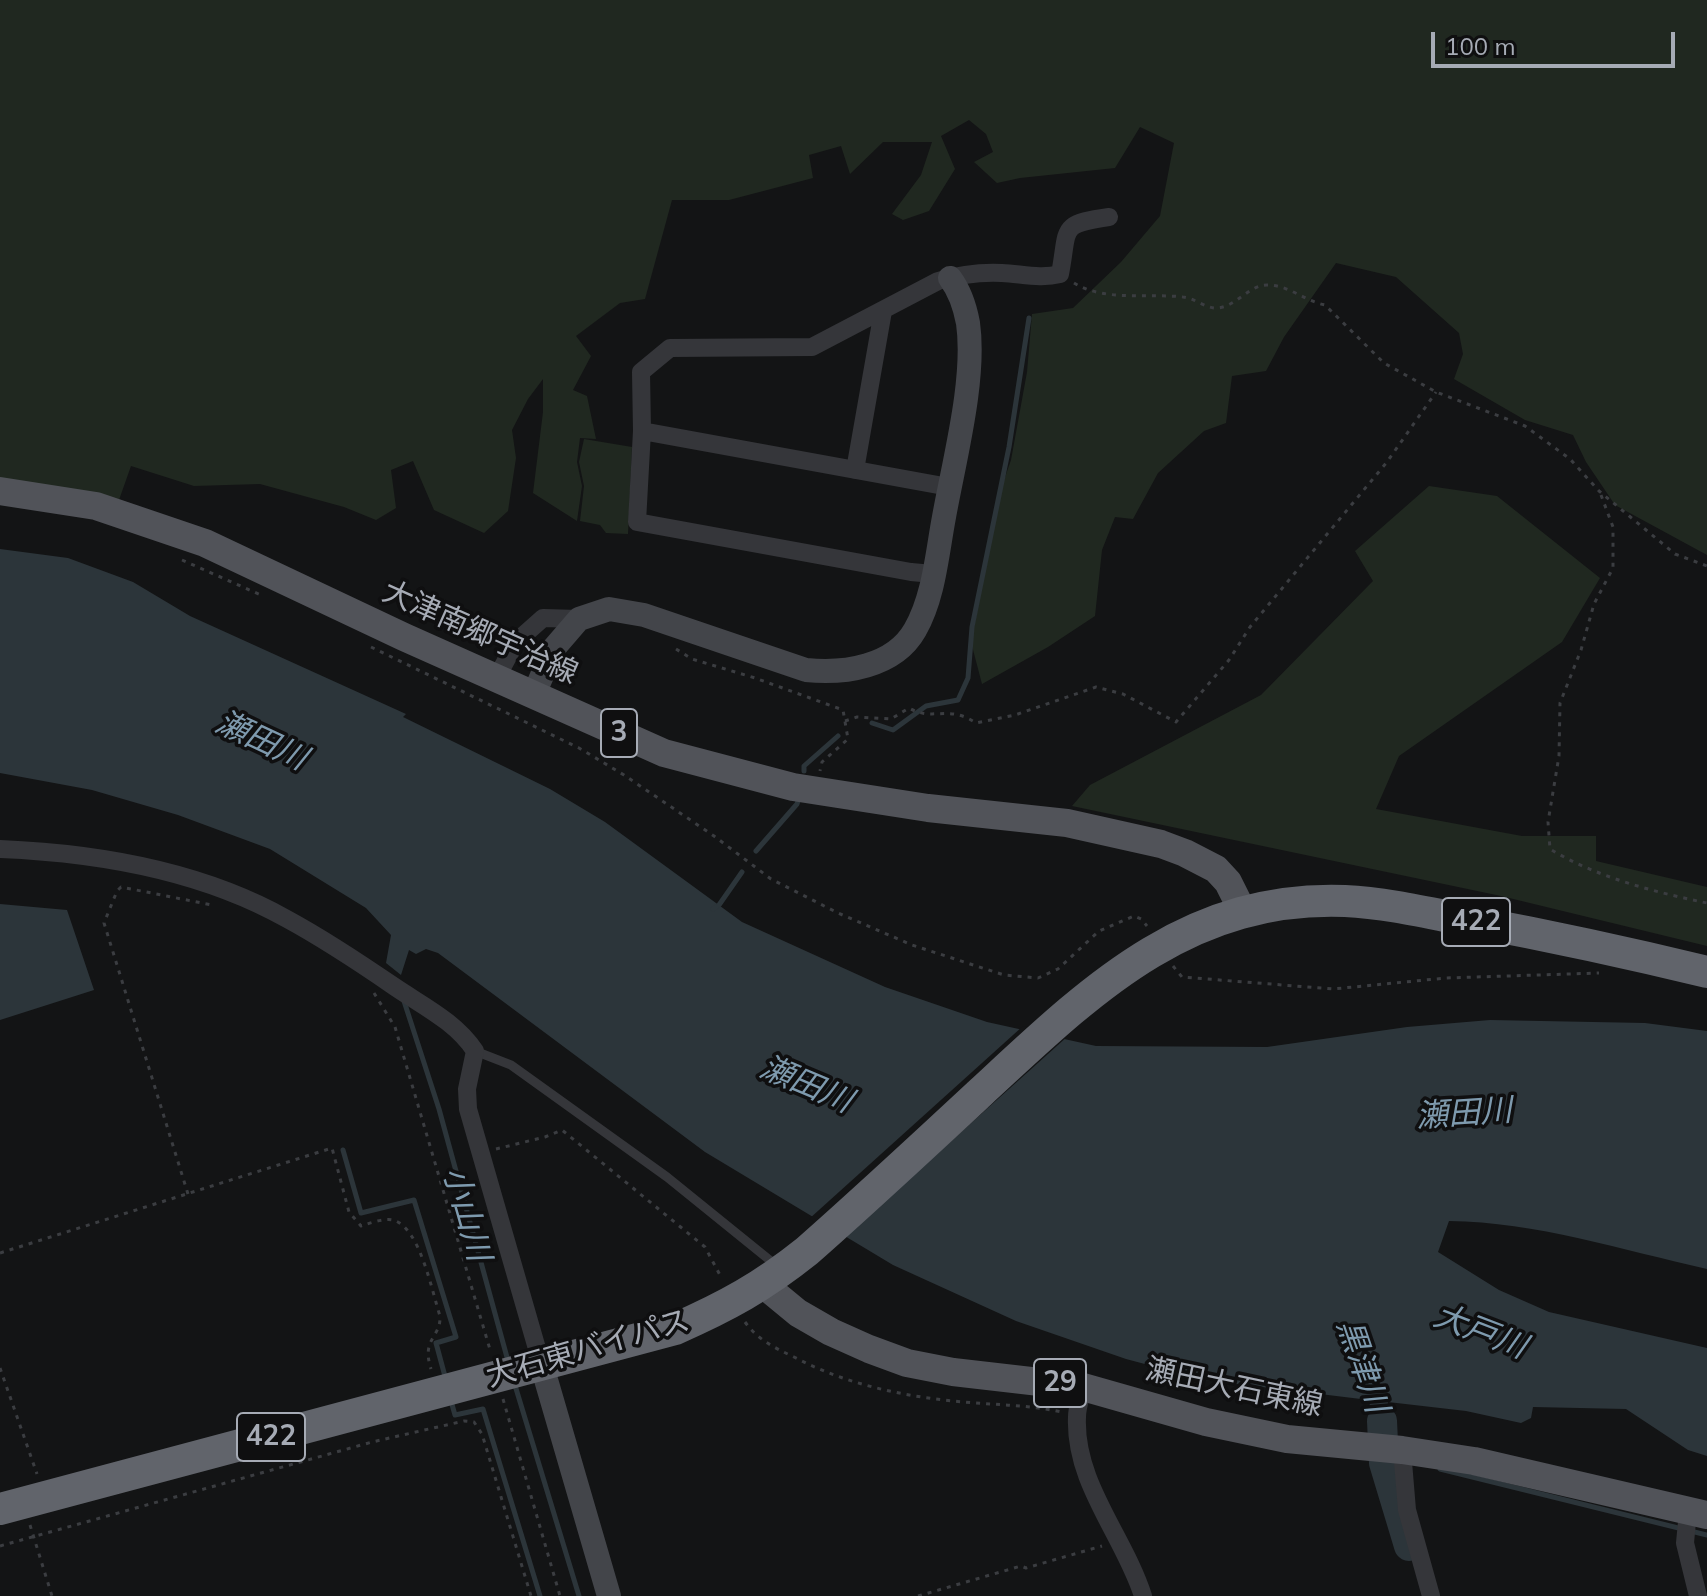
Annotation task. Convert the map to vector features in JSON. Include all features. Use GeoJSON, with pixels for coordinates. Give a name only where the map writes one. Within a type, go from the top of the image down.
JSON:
{"type":"FeatureCollection","features":[{"type":"Feature","properties":{"kind":"highway","name":"422"},"geometry":{"type":"LineString","coordinates":[[1243,912],[1303,902],[1344,901],[1390,905],[1530,932],[1707,972]]}},
{"type":"Feature","properties":{"kind":"highway","name":"大石東バイパス"},"geometry":{"type":"LineString","coordinates":[[23,1503],[675,1329],[773,1278],[807,1251],[1054,1024],[1122,969],[1160,945],[1243,912]]}},
{"type":"Feature","properties":{"kind":"main road","name":"大津南郷宇治線"},"geometry":{"type":"LineString","coordinates":[[0,491],[96,506],[205,543],[664,753],[814,791],[928,808],[1056,821],[1161,844],[1216,869],[1228,882],[1243,912]]}},
{"type":"Feature","properties":{"kind":"main road","name":"瀬田大石東線"},"geometry":{"type":"LineString","coordinates":[[773,1278],[798,1313],[831,1332],[907,1363],[953,1372],[1083,1387],[1206,1422],[1287,1439],[1474,1461],[1697,1513]]}},
{"type":"Feature","properties":{"kind":"street"},"geometry":{"type":"LineString","coordinates":[[933,574],[637,522],[642,431],[641,372],[670,348],[812,347],[938,281],[950,278],[1001,273],[1048,277],[1060,274],[1066,235],[1073,225],[1079,221],[1109,217]]}},
{"type":"Feature","properties":{"kind":"street"},"geometry":{"type":"LineString","coordinates":[[497,677],[516,642],[543,618],[579,619],[609,609],[644,615],[806,670],[832,673],[861,669],[899,649],[915,631],[929,595],[969,367],[968,323],[957,288],[950,278]]}},
{"type":"Feature","properties":{"kind":"street"},"geometry":{"type":"LineString","coordinates":[[855,470],[883,311]]}},
{"type":"Feature","properties":{"kind":"street"},"geometry":{"type":"LineString","coordinates":[[642,431],[949,487]]}},
{"type":"Feature","properties":{"kind":"street"},"geometry":{"type":"LineString","coordinates":[[534,694],[554,648],[579,619]]}},
{"type":"Feature","properties":{"kind":"street"},"geometry":{"type":"LineString","coordinates":[[0,849],[63,852],[144,865],[221,889],[285,917],[463,1033],[475,1051],[467,1089],[468,1109],[479,1153],[609,1596]]}},
{"type":"Feature","properties":{"kind":"street"},"geometry":{"type":"LineString","coordinates":[[1083,1387],[1077,1415],[1088,1480],[1135,1573],[1143,1596]]}},
{"type":"Feature","properties":{"kind":"street"},"geometry":{"type":"LineString","coordinates":[[1387,1449],[1431,1596]]}},
{"type":"Feature","properties":{"kind":"street"},"geometry":{"type":"LineString","coordinates":[[1697,1513],[1685,1543],[1698,1596]]}},
{"type":"Feature","properties":{"kind":"lane"},"geometry":{"type":"LineString","coordinates":[[475,1051],[511,1065],[667,1177],[765,1254],[773,1278]]}},
{"type":"Feature","properties":{"kind":"path"},"geometry":{"type":"LineString","coordinates":[[1060,274],[1085,290],[1103,294],[1186,297],[1214,308],[1222,308],[1262,284],[1278,285],[1325,305],[1384,363],[1436,392],[1525,426],[1570,459],[1599,491],[1675,554],[1707,566]]}},
{"type":"Feature","properties":{"kind":"path"},"geometry":{"type":"LineString","coordinates":[[845,721],[857,717],[891,719],[909,708],[921,715],[944,712],[962,714],[976,723],[1015,715],[1096,687],[1123,694],[1176,722],[1229,660],[1250,627],[1387,462],[1436,392]]}},
{"type":"Feature","properties":{"kind":"path"},"geometry":{"type":"LineString","coordinates":[[1599,491],[1613,527],[1613,568],[1594,604],[1581,650],[1560,703],[1559,756],[1548,822],[1550,849],[1572,863],[1707,903]]}},
{"type":"Feature","properties":{"kind":"path"},"geometry":{"type":"LineString","coordinates":[[174,557],[264,597]]}},
{"type":"Feature","properties":{"kind":"path"},"geometry":{"type":"LineString","coordinates":[[666,643],[692,659],[843,710],[848,739],[822,762],[814,791]]}},
{"type":"Feature","properties":{"kind":"path"},"geometry":{"type":"LineString","coordinates":[[368,646],[579,748],[714,836],[771,879],[912,945],[1004,975],[1038,978],[1058,969],[1099,931],[1134,916],[1144,921],[1182,977],[1320,988],[1446,978],[1605,974]]}},
{"type":"Feature","properties":{"kind":"path"},"geometry":{"type":"LineString","coordinates":[[188,1194],[104,923],[121,887],[214,905]]}},
{"type":"Feature","properties":{"kind":"path"},"geometry":{"type":"LineString","coordinates":[[361,964],[377,1000],[395,1027],[560,1596]]}},
{"type":"Feature","properties":{"kind":"path"},"geometry":{"type":"LineString","coordinates":[[479,1153],[562,1130],[705,1247],[721,1277]]}},
{"type":"Feature","properties":{"kind":"path"},"geometry":{"type":"LineString","coordinates":[[0,1253],[332,1148],[354,1221],[361,1226],[393,1220],[405,1226],[414,1236],[440,1316],[440,1324],[430,1338],[427,1350],[438,1392]]}},
{"type":"Feature","properties":{"kind":"path"},"geometry":{"type":"LineString","coordinates":[[0,1368],[23,1503],[52,1596]]}},
{"type":"Feature","properties":{"kind":"path"},"geometry":{"type":"LineString","coordinates":[[0,1546],[372,1442],[464,1421],[474,1422],[482,1434],[531,1596]]}},
{"type":"Feature","properties":{"kind":"path"},"geometry":{"type":"LineString","coordinates":[[918,1596],[1119,1540]]}},
{"type":"Feature","properties":{"kind":"shaded area"},"geometry":{"type":"Polygon","coordinates":[[[0,0],[1707,0],[1707,555],[1615,505],[1586,462],[1573,435],[1525,420],[1454,379],[1463,354],[1459,333],[1396,277],[1336,263],[1284,337],[1266,371],[1232,376],[1226,423],[1204,431],[1158,473],[1133,519],[1115,517],[1102,550],[1095,616],[982,684],[971,642],[1002,486],[1011,460],[1027,372],[1032,314],[1073,308],[1121,262],[1160,216],[1174,143],[1140,127],[1115,168],[997,183],[974,162],[993,152],[986,134],[969,120],[941,136],[955,169],[929,211],[903,220],[892,214],[921,175],[932,142],[883,142],[850,174],[841,146],[809,155],[813,178],[729,200],[672,200],[645,299],[620,303],[576,336],[591,356],[573,390],[587,396],[596,439],[580,438],[577,462],[582,486],[577,521],[533,493],[543,412],[543,379],[528,399],[512,430],[516,458],[508,511],[484,533],[434,510],[413,461],[391,470],[396,508],[376,520],[344,507],[260,484],[194,486],[131,466],[119,500],[0,479],[0,0]]]}},
{"type":"Feature","properties":{"kind":"shaded area"},"geometry":{"type":"Polygon","coordinates":[[[584,439],[632,447],[628,534],[606,533],[600,525],[580,521],[584,486],[579,462],[584,439]]]}},
{"type":"Feature","properties":{"kind":"shaded area"},"geometry":{"type":"Polygon","coordinates":[[[1429,486],[1497,496],[1600,578],[1562,642],[1399,756],[1376,809],[1522,836],[1596,836],[1596,861],[1707,887],[1707,946],[1501,896],[1072,806],[1090,785],[1261,695],[1373,581],[1355,551],[1429,486]]]}},
{"type":"Feature","properties":{"kind":"water"},"geometry":{"type":"Polygon","coordinates":[[[0,549],[68,558],[133,582],[190,616],[406,714],[403,717],[550,789],[605,822],[742,922],[885,987],[987,1022],[1096,1046],[1267,1047],[1407,1027],[1490,1020],[1645,1023],[1707,1031],[1707,1269],[1579,1238],[1482,1223],[1449,1221],[1438,1252],[1499,1290],[1549,1312],[1707,1348],[1707,1456],[1688,1450],[1626,1409],[1533,1407],[1531,1418],[1521,1423],[1466,1411],[1388,1402],[1385,1436],[1375,1433],[1369,1400],[1205,1380],[1126,1359],[1016,1321],[893,1265],[705,1152],[438,953],[426,949],[416,954],[409,950],[401,975],[386,963],[391,935],[366,908],[270,849],[178,815],[92,790],[0,773],[0,549]]]}},
{"type":"Feature","properties":{"kind":"water"},"geometry":{"type":"Polygon","coordinates":[[[0,904],[67,910],[94,990],[0,1020],[0,904]]]}},
{"type":"Feature","properties":{"kind":"pier"},"geometry":{"type":"Polygon","coordinates":[[[1023,1026],[1068,1036],[842,1239],[809,1219],[1023,1026]]]}},
{"type":"Feature","properties":{"kind":"waterway"},"geometry":{"type":"LineString","coordinates":[[872,723],[893,730],[926,706],[958,700],[968,678],[972,627],[1009,447],[1029,318]]}},
{"type":"Feature","properties":{"kind":"waterway"},"geometry":{"type":"LineString","coordinates":[[804,771],[804,766],[838,736]]}},
{"type":"Feature","properties":{"kind":"waterway"},"geometry":{"type":"LineString","coordinates":[[756,851],[799,798]]}},
{"type":"Feature","properties":{"kind":"waterway"},"geometry":{"type":"LineString","coordinates":[[713,909],[742,872]]}},
{"type":"Feature","properties":{"kind":"waterway","name":"小山川"},"geometry":{"type":"LineString","coordinates":[[403,998],[439,1109],[508,1361]]}},
{"type":"Feature","properties":{"kind":"waterway"},"geometry":{"type":"LineString","coordinates":[[343,1150],[361,1213],[414,1200],[456,1337],[436,1343],[446,1380]]}},
{"type":"Feature","properties":{"kind":"waterway","name":"小山川"},"geometry":{"type":"LineString","coordinates":[[514,1382],[579,1596]]}},
{"type":"Feature","properties":{"kind":"waterway"},"geometry":{"type":"LineString","coordinates":[[451,1401],[455,1415],[483,1409],[540,1596]]}},
{"type":"Feature","properties":{"kind":"waterway","name":"黒津川"},"geometry":{"type":"LineString","coordinates":[[1382,1421],[1384,1463],[1409,1546]]}},
{"type":"Feature","properties":{"kind":"waterway"},"geometry":{"type":"LineString","coordinates":[[1440,1469],[1707,1535]]}},
{"type":"Feature","properties":{"kind":"water label","name":"瀬田川"},"geometry":{"type":"Point","coordinates":[261,741]}},
{"type":"Feature","properties":{"kind":"water label","name":"瀬田川"},"geometry":{"type":"Point","coordinates":[806,1085]}},
{"type":"Feature","properties":{"kind":"water label","name":"瀬田川"},"geometry":{"type":"Point","coordinates":[1464,1114]}},
{"type":"Feature","properties":{"kind":"water label","name":"大戸川"},"geometry":{"type":"Point","coordinates":[1480,1332]}}]}
